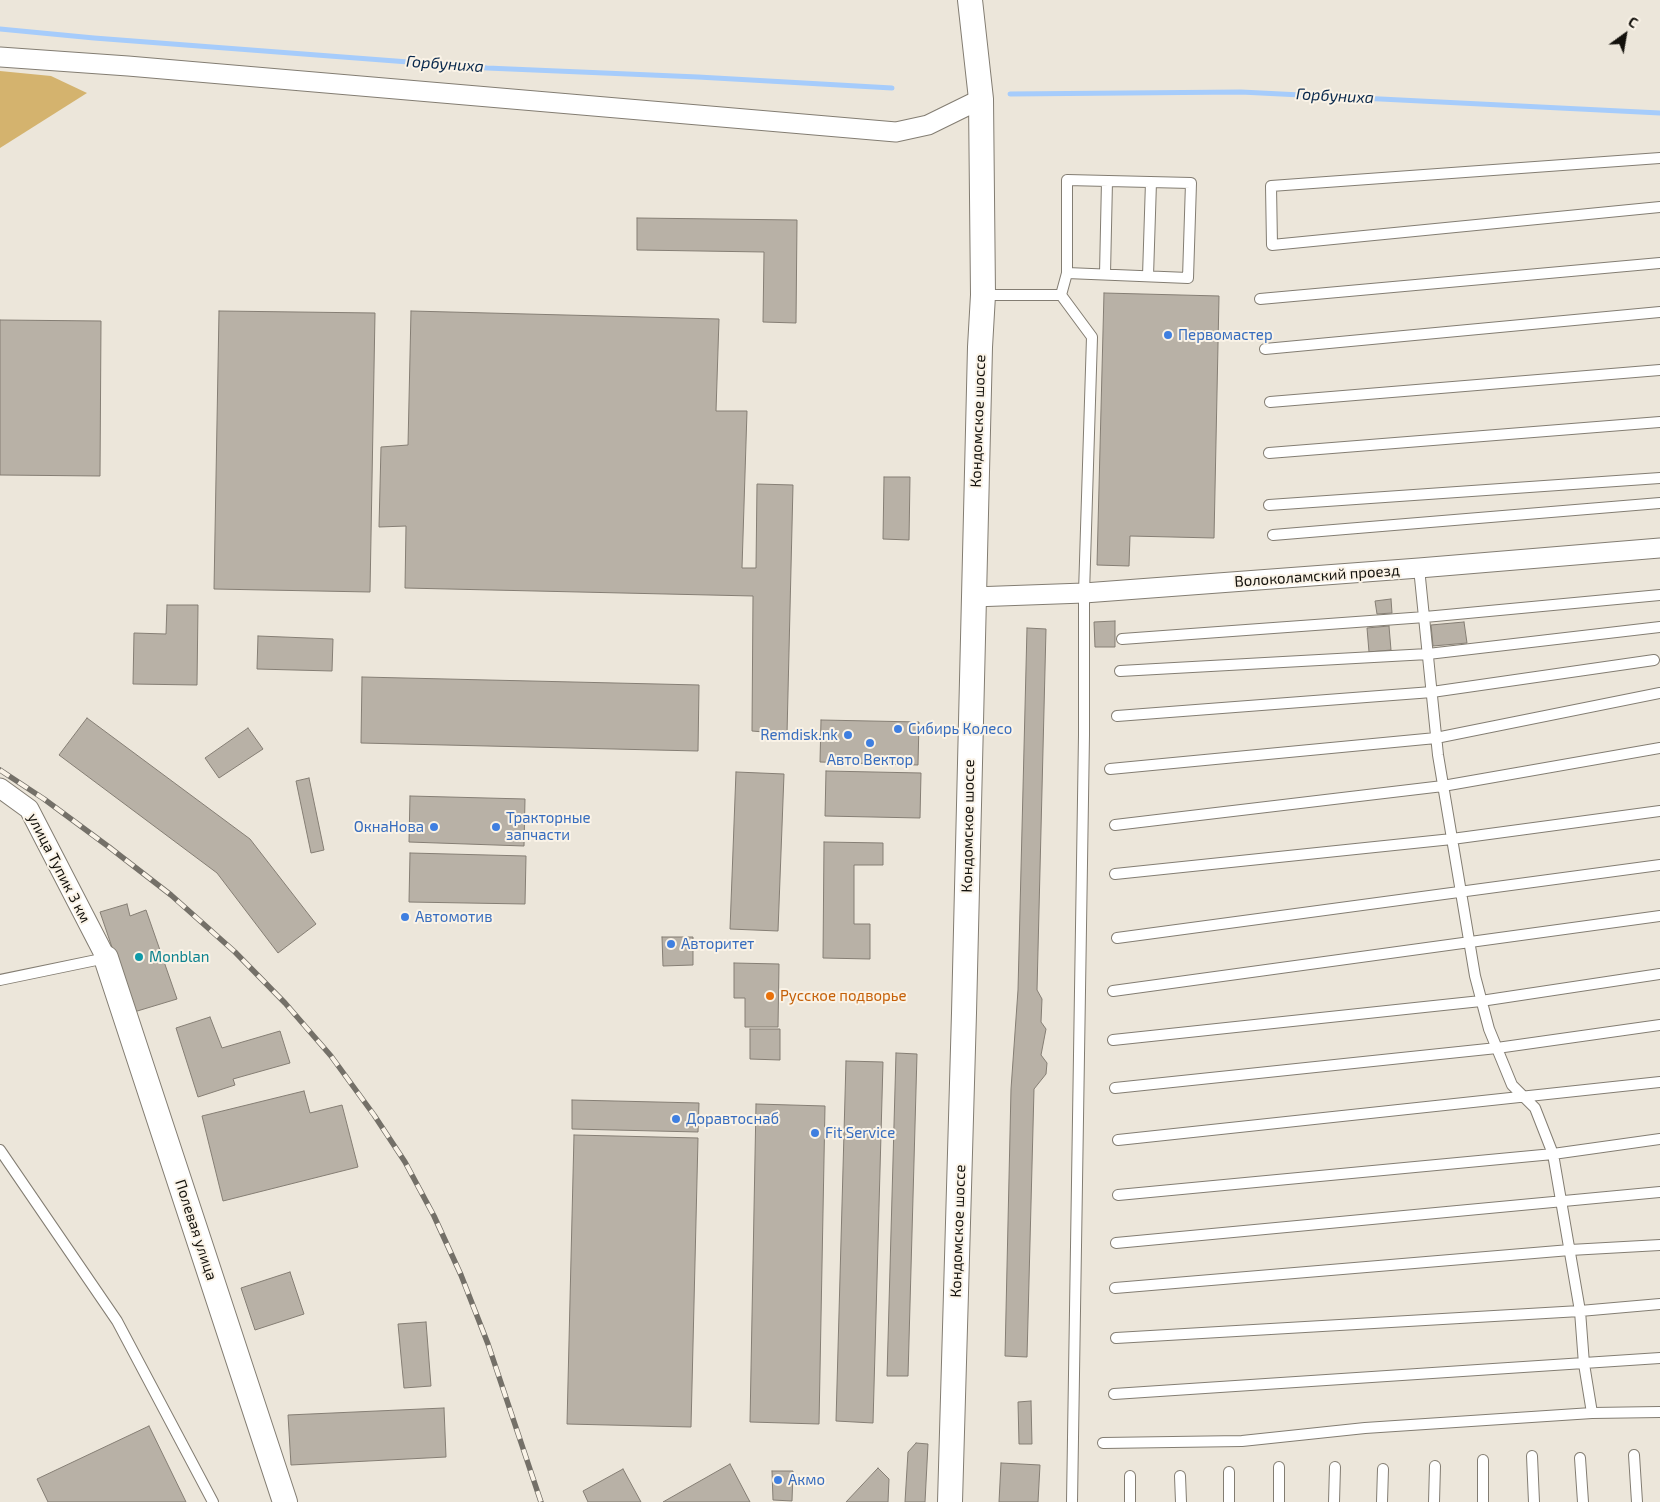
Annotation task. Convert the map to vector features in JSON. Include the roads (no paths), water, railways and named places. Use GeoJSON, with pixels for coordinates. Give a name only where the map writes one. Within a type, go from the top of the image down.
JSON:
{"type":"FeatureCollection","features":[{"type":"Feature","properties":{"kind":"street","name":"Кондомское шоссе"},"geometry":{"type":"LineString","coordinates":[[950,1502],[964,1013],[973,597],[983,294],[980,99],[970,0]]}},
{"type":"Feature","properties":{"kind":"street"},"geometry":{"type":"LineString","coordinates":[[0,57],[896,132],[928,125],[980,99]]}},
{"type":"Feature","properties":{"kind":"street","name":"Волоколамский проезд"},"geometry":{"type":"LineString","coordinates":[[973,597],[1084,593],[1660,548]]}},
{"type":"Feature","properties":{"kind":"street","name":"улица Тупик 3 км"},"geometry":{"type":"LineString","coordinates":[[0,788],[30,809],[106,958]]}},
{"type":"Feature","properties":{"kind":"street","name":"Полевая улица"},"geometry":{"type":"LineString","coordinates":[[106,958],[285,1502]]}},
{"type":"Feature","properties":{"kind":"lane"},"geometry":{"type":"LineString","coordinates":[[1660,158],[1271,186],[1272,245],[1660,207]]}},
{"type":"Feature","properties":{"kind":"lane"},"geometry":{"type":"LineString","coordinates":[[1061,295],[1067,273],[1068,180],[1191,183],[1188,278],[1067,273]]}},
{"type":"Feature","properties":{"kind":"lane"},"geometry":{"type":"LineString","coordinates":[[1105,274],[1107,181]]}},
{"type":"Feature","properties":{"kind":"lane"},"geometry":{"type":"LineString","coordinates":[[1148,276],[1151,182]]}},
{"type":"Feature","properties":{"kind":"lane"},"geometry":{"type":"LineString","coordinates":[[1260,299],[1660,263]]}},
{"type":"Feature","properties":{"kind":"lane"},"geometry":{"type":"LineString","coordinates":[[983,294],[1061,295]]}},
{"type":"Feature","properties":{"kind":"lane"},"geometry":{"type":"LineString","coordinates":[[1061,295],[1092,337],[1084,593],[1084,735],[1072,1502]]}},
{"type":"Feature","properties":{"kind":"lane"},"geometry":{"type":"LineString","coordinates":[[1265,349],[1660,312]]}},
{"type":"Feature","properties":{"kind":"lane"},"geometry":{"type":"LineString","coordinates":[[1270,402],[1660,370]]}},
{"type":"Feature","properties":{"kind":"lane"},"geometry":{"type":"LineString","coordinates":[[1269,453],[1660,422]]}},
{"type":"Feature","properties":{"kind":"lane"},"geometry":{"type":"LineString","coordinates":[[1269,504],[1660,478]]}},
{"type":"Feature","properties":{"kind":"lane"},"geometry":{"type":"LineString","coordinates":[[1273,535],[1660,503]]}},
{"type":"Feature","properties":{"kind":"lane"},"geometry":{"type":"LineString","coordinates":[[1419,568],[1436,738],[1475,976],[1489,1029],[1512,1086],[1535,1108],[1553,1154],[1580,1311],[1584,1364],[1592,1413]]}},
{"type":"Feature","properties":{"kind":"lane"},"geometry":{"type":"LineString","coordinates":[[1122,639],[1425,617],[1660,595]]}},
{"type":"Feature","properties":{"kind":"lane"},"geometry":{"type":"LineString","coordinates":[[1120,671],[1428,654],[1660,627]]}},
{"type":"Feature","properties":{"kind":"lane"},"geometry":{"type":"LineString","coordinates":[[1118,716],[1432,692],[1654,660]]}},
{"type":"Feature","properties":{"kind":"lane"},"geometry":{"type":"LineString","coordinates":[[1110,769],[1436,738],[1660,693]]}},
{"type":"Feature","properties":{"kind":"lane"},"geometry":{"type":"LineString","coordinates":[[1115,825],[1443,786],[1660,748]]}},
{"type":"Feature","properties":{"kind":"lane"},"geometry":{"type":"LineString","coordinates":[[1115,874],[1452,839],[1660,811]]}},
{"type":"Feature","properties":{"kind":"lane"},"geometry":{"type":"LineString","coordinates":[[1117,938],[1660,865]]}},
{"type":"Feature","properties":{"kind":"lane"},"geometry":{"type":"LineString","coordinates":[[1114,991],[1660,916]]}},
{"type":"Feature","properties":{"kind":"lane"},"geometry":{"type":"LineString","coordinates":[[0,980],[106,958]]}},
{"type":"Feature","properties":{"kind":"lane"},"geometry":{"type":"LineString","coordinates":[[1113,1040],[1481,1001],[1660,974]]}},
{"type":"Feature","properties":{"kind":"lane"},"geometry":{"type":"LineString","coordinates":[[1115,1088],[1496,1048],[1660,1025]]}},
{"type":"Feature","properties":{"kind":"lane"},"geometry":{"type":"LineString","coordinates":[[1118,1140],[1660,1082]]}},
{"type":"Feature","properties":{"kind":"lane"},"geometry":{"type":"LineString","coordinates":[[1118,1195],[1553,1154],[1660,1138]]}},
{"type":"Feature","properties":{"kind":"lane"},"geometry":{"type":"LineString","coordinates":[[0,1150],[116,1321],[213,1502]]}},
{"type":"Feature","properties":{"kind":"lane"},"geometry":{"type":"LineString","coordinates":[[1116,1243],[1660,1192]]}},
{"type":"Feature","properties":{"kind":"lane"},"geometry":{"type":"LineString","coordinates":[[1115,1288],[1570,1250],[1660,1245]]}},
{"type":"Feature","properties":{"kind":"lane"},"geometry":{"type":"LineString","coordinates":[[1116,1338],[1580,1311],[1660,1304]]}},
{"type":"Feature","properties":{"kind":"lane"},"geometry":{"type":"LineString","coordinates":[[1114,1394],[1660,1358]]}},
{"type":"Feature","properties":{"kind":"lane"},"geometry":{"type":"LineString","coordinates":[[1103,1443],[1242,1441],[1365,1428],[1592,1413],[1660,1412]]}},
{"type":"Feature","properties":{"kind":"lane"},"geometry":{"type":"LineString","coordinates":[[1634,1455],[1637,1502]]}},
{"type":"Feature","properties":{"kind":"lane"},"geometry":{"type":"LineString","coordinates":[[1532,1456],[1534,1502]]}},
{"type":"Feature","properties":{"kind":"lane"},"geometry":{"type":"LineString","coordinates":[[1580,1458],[1583,1502]]}},
{"type":"Feature","properties":{"kind":"lane"},"geometry":{"type":"LineString","coordinates":[[1483,1502],[1484,1460]]}},
{"type":"Feature","properties":{"kind":"lane"},"geometry":{"type":"LineString","coordinates":[[1434,1502],[1436,1466]]}},
{"type":"Feature","properties":{"kind":"lane"},"geometry":{"type":"LineString","coordinates":[[1279,1467],[1279,1502]]}},
{"type":"Feature","properties":{"kind":"lane"},"geometry":{"type":"LineString","coordinates":[[1334,1502],[1335,1468]]}},
{"type":"Feature","properties":{"kind":"lane"},"geometry":{"type":"LineString","coordinates":[[1382,1502],[1383,1469]]}},
{"type":"Feature","properties":{"kind":"lane"},"geometry":{"type":"LineString","coordinates":[[1229,1472],[1229,1502]]}},
{"type":"Feature","properties":{"kind":"lane"},"geometry":{"type":"LineString","coordinates":[[1130,1476],[1130,1502]]}},
{"type":"Feature","properties":{"kind":"lane"},"geometry":{"type":"LineString","coordinates":[[1180,1476],[1181,1502]]}},
{"type":"Feature","properties":{"kind":"waterway","name":"Горбуниха"},"geometry":{"type":"LineString","coordinates":[[0,29],[487,68],[892,88]]}},
{"type":"Feature","properties":{"kind":"waterway","name":"Горбуниха"},"geometry":{"type":"LineString","coordinates":[[1010,94],[1241,92],[1660,113]]}},
{"type":"Feature","properties":{"kind":"railway"},"geometry":{"type":"LineString","coordinates":[[0,770],[44,799],[171,895],[235,952],[285,1003],[331,1056],[405,1162],[434,1216],[461,1275],[488,1344],[541,1502]]}},
{"type":"Feature","properties":{"kind":"place","name":"Первомастер"},"geometry":{"type":"Point","coordinates":[1168,335]}},
{"type":"Feature","properties":{"kind":"place","name":"Сибирь Колесо"},"geometry":{"type":"Point","coordinates":[898,729]}},
{"type":"Feature","properties":{"kind":"place","name":"Remdisk.nk"},"geometry":{"type":"Point","coordinates":[848,735]}},
{"type":"Feature","properties":{"kind":"place","name":"Авто Вектор"},"geometry":{"type":"Point","coordinates":[870,743]}},
{"type":"Feature","properties":{"kind":"place","name":"ОкнаНова"},"geometry":{"type":"Point","coordinates":[434,827]}},
{"type":"Feature","properties":{"kind":"place","name":"Тракторные запчасти"},"geometry":{"type":"Point","coordinates":[496,827]}},
{"type":"Feature","properties":{"kind":"place","name":"Автомотив"},"geometry":{"type":"Point","coordinates":[405,917]}},
{"type":"Feature","properties":{"kind":"place","name":"Авторитет"},"geometry":{"type":"Point","coordinates":[671,944]}},
{"type":"Feature","properties":{"kind":"place","name":"Monblan"},"geometry":{"type":"Point","coordinates":[139,957]}},
{"type":"Feature","properties":{"kind":"place","name":"Русское подворье"},"geometry":{"type":"Point","coordinates":[770,996]}},
{"type":"Feature","properties":{"kind":"place","name":"Доравтоснаб"},"geometry":{"type":"Point","coordinates":[676,1119]}},
{"type":"Feature","properties":{"kind":"place","name":"Fit Service"},"geometry":{"type":"Point","coordinates":[815,1133]}},
{"type":"Feature","properties":{"kind":"place","name":"Акмо"},"geometry":{"type":"Point","coordinates":[778,1480]}}]}
